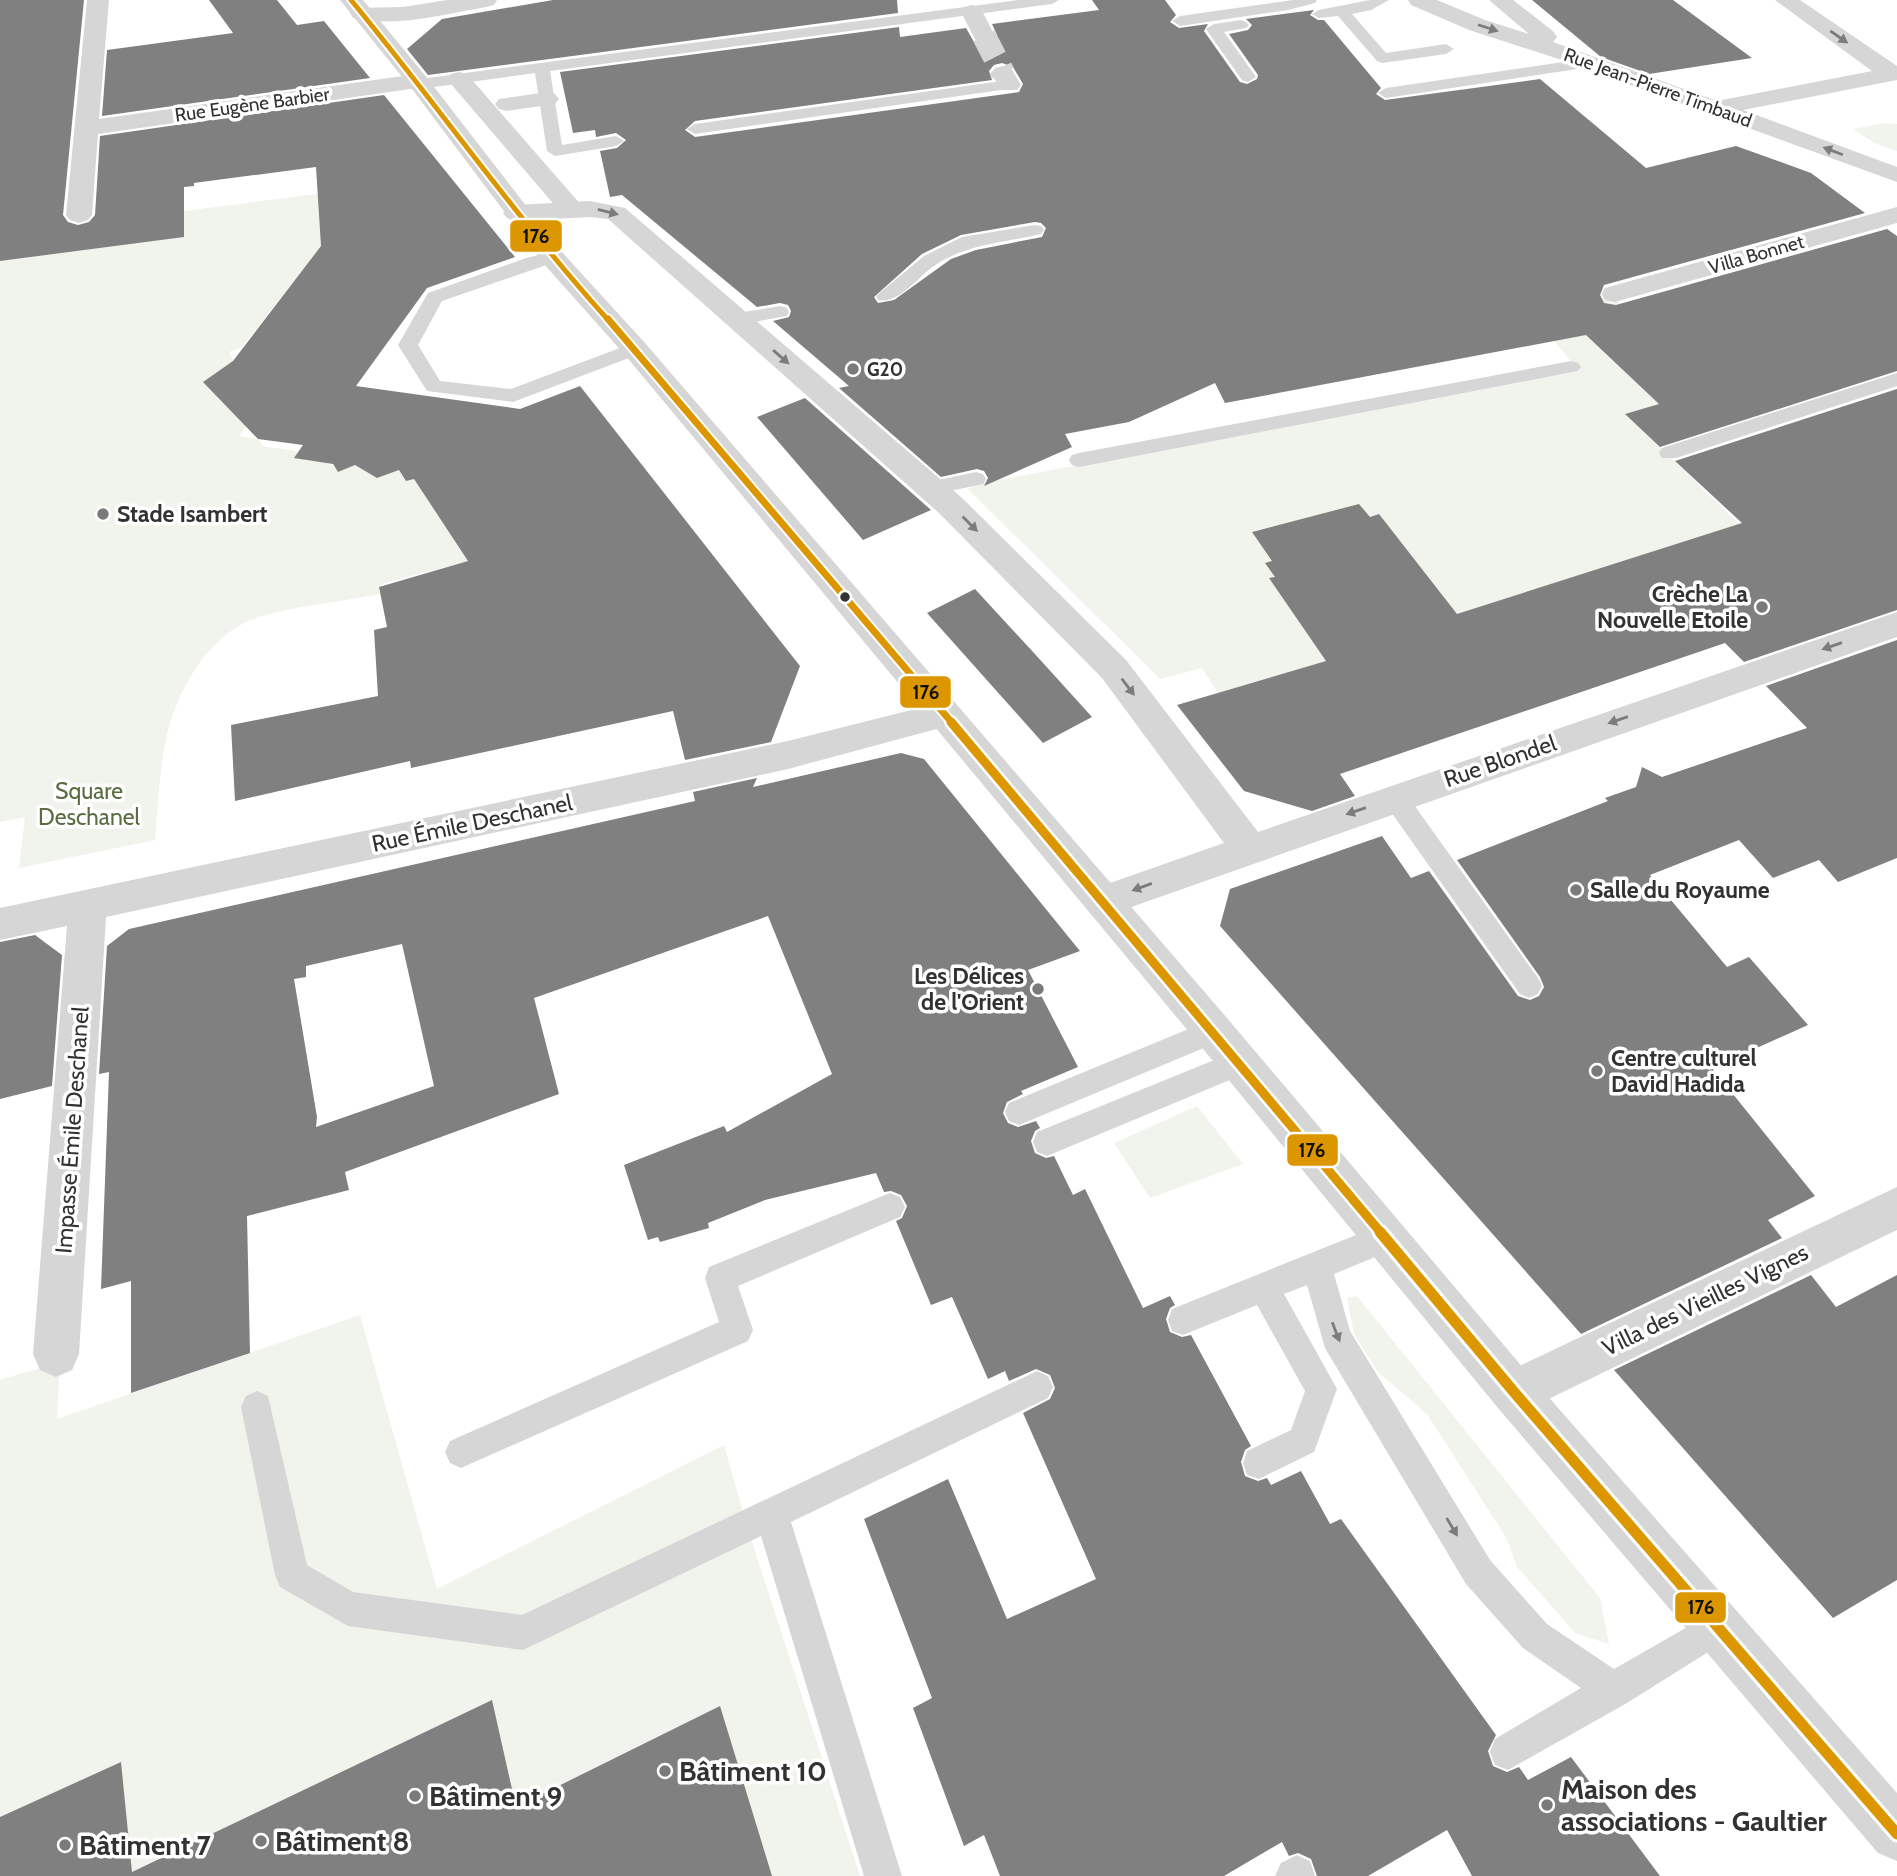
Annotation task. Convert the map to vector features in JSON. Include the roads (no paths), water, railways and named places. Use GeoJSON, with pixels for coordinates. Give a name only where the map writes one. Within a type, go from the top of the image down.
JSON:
{"type":"FeatureCollection","features":[{"type":"Feature","properties":{"kind":"street"},"geometry":{"type":"LineString","coordinates":[[79,215],[99,0]]}},
{"type":"Feature","properties":{"kind":"street"},"geometry":{"type":"LineString","coordinates":[[366,4],[403,14],[447,3],[486,0]]}},
{"type":"Feature","properties":{"kind":"street"},"geometry":{"type":"LineString","coordinates":[[1481,0],[1505,5],[1580,59]]}},
{"type":"Feature","properties":{"kind":"street"},"geometry":{"type":"LineString","coordinates":[[1786,0],[1894,73]]}},
{"type":"Feature","properties":{"kind":"street","name":"Rue Jean-Pierre Timbaud"},"geometry":{"type":"LineString","coordinates":[[1426,1],[1477,25],[1718,108],[1897,175]]}},
{"type":"Feature","properties":{"kind":"street"},"geometry":{"type":"LineString","coordinates":[[366,4],[418,82],[552,257],[635,349],[1103,901],[1514,1392],[1897,1834]]}},
{"type":"Feature","properties":{"kind":"street"},"geometry":{"type":"LineString","coordinates":[[972,12],[984,36]]}},
{"type":"Feature","properties":{"kind":"street"},"geometry":{"type":"LineString","coordinates":[[1718,108],[1894,73]]}},
{"type":"Feature","properties":{"kind":"street"},"geometry":{"type":"LineString","coordinates":[[459,79],[494,105],[541,153],[572,210]]}},
{"type":"Feature","properties":{"kind":"street","name":"Rue Eugène Barbier"},"geometry":{"type":"LineString","coordinates":[[87,128],[418,82]]}},
{"type":"Feature","properties":{"kind":"street"},"geometry":{"type":"LineString","coordinates":[[494,105],[547,99]]}},
{"type":"Feature","properties":{"kind":"street"},"geometry":{"type":"LineString","coordinates":[[516,213],[601,209],[617,213],[931,488],[1114,669],[1249,848]]}},
{"type":"Feature","properties":{"kind":"street","name":"Villa Bonnet"},"geometry":{"type":"LineString","coordinates":[[1615,294],[1897,215]]}},
{"type":"Feature","properties":{"kind":"street","name":"Rue Blondel"},"geometry":{"type":"LineString","coordinates":[[1103,901],[1395,798],[1890,634]]}},
{"type":"Feature","properties":{"kind":"street","name":"Rue Émile Deschanel"},"geometry":{"type":"LineString","coordinates":[[0,924],[788,755],[943,715]]}},
{"type":"Feature","properties":{"kind":"street","name":"Impasse Émile Deschanel"},"geometry":{"type":"LineString","coordinates":[[56,1354],[88,905]]}},
{"type":"Feature","properties":{"kind":"street","name":"Villa des Vieilles Vignes"},"geometry":{"type":"LineString","coordinates":[[1514,1392],[1897,1208]]}},
{"type":"Feature","properties":{"kind":"lane"},"geometry":{"type":"LineString","coordinates":[[418,82],[459,79],[1052,0]]}},
{"type":"Feature","properties":{"kind":"lane"},"geometry":{"type":"LineString","coordinates":[[1180,21],[1288,6],[1310,0]]}},
{"type":"Feature","properties":{"kind":"lane"},"geometry":{"type":"LineString","coordinates":[[1319,14],[1366,7],[1382,0]]}},
{"type":"Feature","properties":{"kind":"lane"},"geometry":{"type":"LineString","coordinates":[[1342,11],[1382,58],[1446,49]]}},
{"type":"Feature","properties":{"kind":"lane"},"geometry":{"type":"LineString","coordinates":[[1248,76],[1214,29],[1255,23]]}},
{"type":"Feature","properties":{"kind":"lane"},"geometry":{"type":"LineString","coordinates":[[1386,93],[1580,59]]}},
{"type":"Feature","properties":{"kind":"lane"},"geometry":{"type":"LineString","coordinates":[[542,68],[547,99],[541,153],[616,141]]}},
{"type":"Feature","properties":{"kind":"lane"},"geometry":{"type":"LineString","coordinates":[[695,129],[1006,79]]}},
{"type":"Feature","properties":{"kind":"lane"},"geometry":{"type":"LineString","coordinates":[[959,219],[968,240]]}},
{"type":"Feature","properties":{"kind":"lane"},"geometry":{"type":"LineString","coordinates":[[885,296],[930,260],[968,240],[1035,230]]}},
{"type":"Feature","properties":{"kind":"lane"},"geometry":{"type":"LineString","coordinates":[[552,257],[435,297],[408,345],[434,387],[513,396],[635,349]]}},
{"type":"Feature","properties":{"kind":"lane"},"geometry":{"type":"LineString","coordinates":[[738,320],[780,312]]}},
{"type":"Feature","properties":{"kind":"lane"},"geometry":{"type":"LineString","coordinates":[[1080,460],[1571,367]]}},
{"type":"Feature","properties":{"kind":"lane"},"geometry":{"type":"LineString","coordinates":[[1669,453],[1897,379]]}},
{"type":"Feature","properties":{"kind":"lane"},"geometry":{"type":"LineString","coordinates":[[931,488],[976,479]]}},
{"type":"Feature","properties":{"kind":"lane"},"geometry":{"type":"LineString","coordinates":[[1395,798],[1529,986]]}},
{"type":"Feature","properties":{"kind":"lane"},"geometry":{"type":"LineString","coordinates":[[1019,1112],[1213,1031]]}},
{"type":"Feature","properties":{"kind":"lane"},"geometry":{"type":"LineString","coordinates":[[1047,1142],[1239,1063]]}},
{"type":"Feature","properties":{"kind":"lane"},"geometry":{"type":"LineString","coordinates":[[461,1452],[737,1329],[720,1278],[890,1207]]}},
{"type":"Feature","properties":{"kind":"lane"},"geometry":{"type":"LineString","coordinates":[[1183,1320],[1386,1238]]}},
{"type":"Feature","properties":{"kind":"lane"},"geometry":{"type":"LineString","coordinates":[[1317,1267],[1336,1337],[1478,1572],[1535,1636],[1614,1690]]}},
{"type":"Feature","properties":{"kind":"lane"},"geometry":{"type":"LineString","coordinates":[[1259,1462],[1303,1441],[1321,1389],[1264,1288]]}},
{"type":"Feature","properties":{"kind":"lane"},"geometry":{"type":"LineString","coordinates":[[257,1407],[292,1575],[348,1609],[523,1633],[1037,1387]]}},
{"type":"Feature","properties":{"kind":"lane"},"geometry":{"type":"LineString","coordinates":[[771,1513],[883,1876]]}},
{"type":"Feature","properties":{"kind":"lane"},"geometry":{"type":"LineString","coordinates":[[1508,1752],[1717,1627]]}},
{"type":"Feature","properties":{"kind":"tunnel"},"geometry":{"type":"LineString","coordinates":[[984,36],[1003,73]]}},
{"type":"Feature","properties":{"kind":"place","name":"G20"},"geometry":{"type":"Point","coordinates":[853,369]}},
{"type":"Feature","properties":{"kind":"place","name":"Stade Isambert"},"geometry":{"type":"Point","coordinates":[103,514]}},
{"type":"Feature","properties":{"kind":"place","name":"Crèche La Nouvelle Etoile"},"geometry":{"type":"Point","coordinates":[1762,607]}},
{"type":"Feature","properties":{"kind":"place","name":"Salle du Royaume"},"geometry":{"type":"Point","coordinates":[1576,890]}},
{"type":"Feature","properties":{"kind":"place","name":"Les Délices de l'Orient"},"geometry":{"type":"Point","coordinates":[1038,989]}},
{"type":"Feature","properties":{"kind":"place","name":"Centre culturel David Hadida"},"geometry":{"type":"Point","coordinates":[1597,1071]}},
{"type":"Feature","properties":{"kind":"place","name":"Bâtiment 10"},"geometry":{"type":"Point","coordinates":[665,1771]}},
{"type":"Feature","properties":{"kind":"place","name":"Bâtiment 9"},"geometry":{"type":"Point","coordinates":[415,1796]}},
{"type":"Feature","properties":{"kind":"place","name":"Maison des associations - Gaultier"},"geometry":{"type":"Point","coordinates":[1547,1805]}},
{"type":"Feature","properties":{"kind":"place","name":"Bâtiment 8"},"geometry":{"type":"Point","coordinates":[261,1841]}},
{"type":"Feature","properties":{"kind":"place","name":"Bâtiment 7"},"geometry":{"type":"Point","coordinates":[65,1845]}},
{"type":"Feature","properties":{"kind":"park label","name":"Square Deschanel"},"geometry":{"type":"Point","coordinates":[89,804]}}]}
